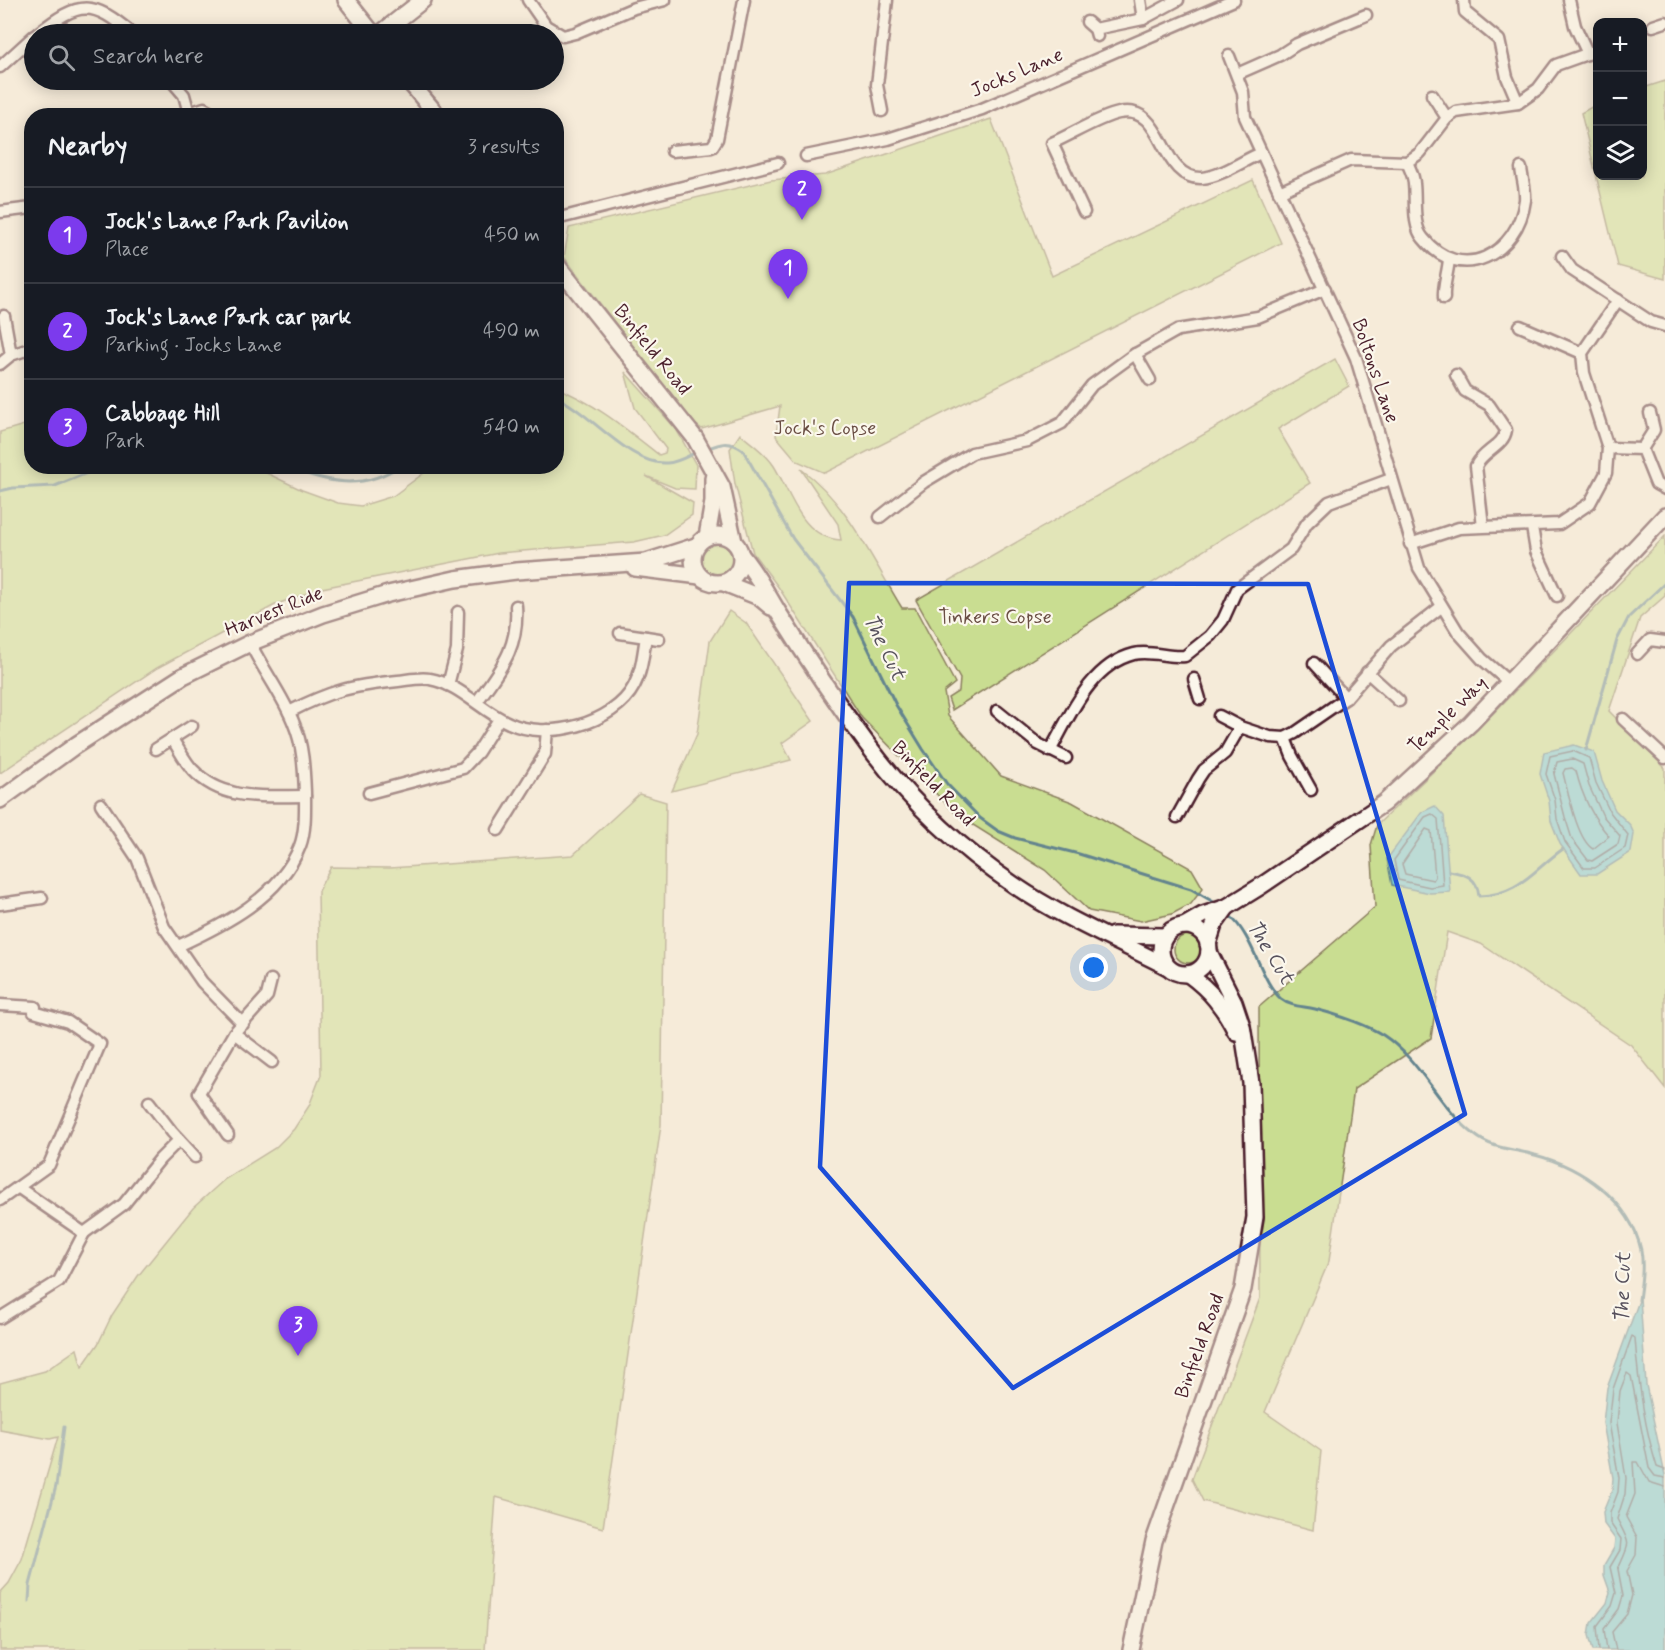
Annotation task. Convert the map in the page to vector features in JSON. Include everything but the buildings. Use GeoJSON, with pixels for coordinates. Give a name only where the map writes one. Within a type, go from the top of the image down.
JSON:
{"type":"FeatureCollection","features":[{"type":"Feature","properties":{"kind":"main road"},"geometry":{"type":"LineString","coordinates":[[346,0],[365,24]]}},
{"type":"Feature","properties":{"kind":"main road"},"geometry":{"type":"LineString","coordinates":[[393,24],[423,0]]}},
{"type":"Feature","properties":{"kind":"main road"},"geometry":{"type":"LineString","coordinates":[[416,90],[431,108]]}},
{"type":"Feature","properties":{"kind":"main road","name":"Binfield Road"},"geometry":{"type":"LineString","coordinates":[[564,275],[696,438],[711,463],[724,494],[737,549],[756,574],[778,613],[867,744],[938,824],[977,858],[1015,886],[1053,909],[1166,966]]}},
{"type":"Feature","properties":{"kind":"main road","name":"Binfield Road"},"geometry":{"type":"LineString","coordinates":[[702,542],[715,491],[711,463]]}},
{"type":"Feature","properties":{"kind":"main road","name":"Temple Way"},"geometry":{"type":"LineString","coordinates":[[1184,926],[1213,917],[1308,857],[1384,803],[1471,723],[1665,516]]}},
{"type":"Feature","properties":{"kind":"main road"},"geometry":{"type":"LineString","coordinates":[[721,536],[737,549],[739,569],[724,583],[711,583],[700,576],[693,562],[702,542],[721,536]]}},
{"type":"Feature","properties":{"kind":"main road","name":"Harvest Ride"},"geometry":{"type":"LineString","coordinates":[[0,800],[122,714],[183,676],[250,643],[351,604],[415,587],[496,573],[646,562],[702,542]]}},
{"type":"Feature","properties":{"kind":"main road","name":"Harvest Ride"},"geometry":{"type":"LineString","coordinates":[[602,565],[700,576]]}},
{"type":"Feature","properties":{"kind":"main road","name":"Binfield Road"},"geometry":{"type":"LineString","coordinates":[[724,583],[759,597],[778,613]]}},
{"type":"Feature","properties":{"kind":"main road"},"geometry":{"type":"LineString","coordinates":[[1208,948],[1202,933],[1195,928],[1184,926],[1174,928],[1165,936],[1161,950],[1166,966],[1178,973],[1188,974],[1202,967],[1208,948],[1213,917]]}},
{"type":"Feature","properties":{"kind":"main road","name":"Binfield Road"},"geometry":{"type":"LineString","coordinates":[[1104,934],[1165,936]]}},
{"type":"Feature","properties":{"kind":"main road","name":"Binfield Road"},"geometry":{"type":"LineString","coordinates":[[1131,1650],[1154,1541],[1243,1289],[1254,1217],[1251,1083],[1242,1026],[1234,1002],[1208,948]]}},
{"type":"Feature","properties":{"kind":"main road","name":"Binfield Road"},"geometry":{"type":"LineString","coordinates":[[1188,974],[1204,986],[1224,1007],[1245,1047]]}},
{"type":"Feature","properties":{"kind":"street"},"geometry":{"type":"LineString","coordinates":[[528,0],[545,24]]}},
{"type":"Feature","properties":{"kind":"street"},"geometry":{"type":"LineString","coordinates":[[564,36],[634,8],[665,0]]}},
{"type":"Feature","properties":{"kind":"street"},"geometry":{"type":"LineString","coordinates":[[672,151],[712,147],[717,139],[744,0]]}},
{"type":"Feature","properties":{"kind":"street"},"geometry":{"type":"LineString","coordinates":[[882,111],[877,85],[877,68],[885,27],[886,0]]}},
{"type":"Feature","properties":{"kind":"street"},"geometry":{"type":"LineString","coordinates":[[1140,0],[1143,19]]}},
{"type":"Feature","properties":{"kind":"street"},"geometry":{"type":"LineString","coordinates":[[1093,29],[1143,19],[1178,0]]}},
{"type":"Feature","properties":{"kind":"street","name":"Jocks Lane"},"geometry":{"type":"LineString","coordinates":[[806,156],[888,139],[982,109],[1234,0]]}},
{"type":"Feature","properties":{"kind":"street"},"geometry":{"type":"LineString","coordinates":[[1464,0],[1465,12],[1499,40],[1507,77],[1518,103]]}},
{"type":"Feature","properties":{"kind":"street"},"geometry":{"type":"LineString","coordinates":[[1279,192],[1351,160],[1407,162],[1420,153],[1447,118],[1467,109],[1518,103],[1538,89],[1556,65],[1593,52],[1575,26],[1569,0]]}},
{"type":"Feature","properties":{"kind":"street"},"geometry":{"type":"LineString","coordinates":[[50,24],[75,4],[96,1],[113,11],[124,24]]}},
{"type":"Feature","properties":{"kind":"street"},"geometry":{"type":"LineString","coordinates":[[1237,74],[1280,56],[1296,44],[1365,15]]}},
{"type":"Feature","properties":{"kind":"street"},"geometry":{"type":"LineString","coordinates":[[1653,26],[1665,22]]}},
{"type":"Feature","properties":{"kind":"street"},"geometry":{"type":"LineString","coordinates":[[0,68],[24,46]]}},
{"type":"Feature","properties":{"kind":"street","name":"Boltons Lane"},"geometry":{"type":"LineString","coordinates":[[1229,56],[1243,92],[1245,117],[1356,358],[1419,568],[1441,607],[1474,650],[1510,683]]}},
{"type":"Feature","properties":{"kind":"street"},"geometry":{"type":"LineString","coordinates":[[180,90],[184,95],[187,108]]}},
{"type":"Feature","properties":{"kind":"street"},"geometry":{"type":"LineString","coordinates":[[1432,95],[1447,118]]}},
{"type":"Feature","properties":{"kind":"street"},"geometry":{"type":"LineString","coordinates":[[1084,212],[1052,143],[1119,113],[1137,114],[1155,129],[1174,166],[1185,176],[1211,176],[1261,153]]}},
{"type":"Feature","properties":{"kind":"street"},"geometry":{"type":"LineString","coordinates":[[1407,162],[1414,182],[1420,234],[1434,250],[1449,259],[1476,261],[1505,245],[1517,227],[1525,199],[1521,168]]}},
{"type":"Feature","properties":{"kind":"street"},"geometry":{"type":"LineString","coordinates":[[564,217],[778,163]]}},
{"type":"Feature","properties":{"kind":"street"},"geometry":{"type":"LineString","coordinates":[[0,212],[24,209]]}},
{"type":"Feature","properties":{"kind":"street"},"geometry":{"type":"LineString","coordinates":[[1562,256],[1572,270],[1654,323],[1665,326]]}},
{"type":"Feature","properties":{"kind":"street"},"geometry":{"type":"LineString","coordinates":[[1444,298],[1443,285],[1448,276],[1449,259]]}},
{"type":"Feature","properties":{"kind":"street"},"geometry":{"type":"LineString","coordinates":[[880,517],[924,482],[972,453],[1027,441],[1062,423],[1092,385],[1135,354],[1178,330],[1258,317],[1325,289]]}},
{"type":"Feature","properties":{"kind":"street"},"geometry":{"type":"LineString","coordinates":[[1410,544],[1459,528],[1559,525],[1590,503],[1606,473],[1608,448],[1584,373],[1582,353],[1617,300]]}},
{"type":"Feature","properties":{"kind":"street"},"geometry":{"type":"LineString","coordinates":[[4,316],[11,355]]}},
{"type":"Feature","properties":{"kind":"street"},"geometry":{"type":"LineString","coordinates":[[1520,326],[1582,353]]}},
{"type":"Feature","properties":{"kind":"street"},"geometry":{"type":"LineString","coordinates":[[0,364],[11,355],[24,351]]}},
{"type":"Feature","properties":{"kind":"street"},"geometry":{"type":"LineString","coordinates":[[1135,354],[1150,380]]}},
{"type":"Feature","properties":{"kind":"street"},"geometry":{"type":"LineString","coordinates":[[1456,375],[1465,391],[1489,405],[1506,430],[1504,439],[1480,458],[1476,466],[1483,526]]}},
{"type":"Feature","properties":{"kind":"street"},"geometry":{"type":"LineString","coordinates":[[1642,448],[1654,430],[1650,413]]}},
{"type":"Feature","properties":{"kind":"street"},"geometry":{"type":"LineString","coordinates":[[1608,448],[1642,448]]}},
{"type":"Feature","properties":{"kind":"street"},"geometry":{"type":"LineString","coordinates":[[1642,448],[1656,484],[1665,489]]}},
{"type":"Feature","properties":{"kind":"street"},"geometry":{"type":"LineString","coordinates":[[1050,751],[1091,682],[1110,666],[1134,654],[1185,656],[1210,636],[1223,620],[1237,589],[1292,549],[1313,515],[1329,502],[1391,479]]}},
{"type":"Feature","properties":{"kind":"street"},"geometry":{"type":"LineString","coordinates":[[1533,527],[1536,550],[1557,596]]}},
{"type":"Feature","properties":{"kind":"street"},"geometry":{"type":"LineString","coordinates":[[477,702],[510,654],[517,626],[516,606]]}},
{"type":"Feature","properties":{"kind":"street"},"geometry":{"type":"LineString","coordinates":[[1219,716],[1240,727],[1270,737],[1285,738],[1346,698],[1391,646],[1441,607]]}},
{"type":"Feature","properties":{"kind":"street"},"geometry":{"type":"LineString","coordinates":[[448,685],[457,650],[458,612]]}},
{"type":"Feature","properties":{"kind":"street"},"geometry":{"type":"LineString","coordinates":[[620,633],[659,639]]}},
{"type":"Feature","properties":{"kind":"street"},"geometry":{"type":"LineString","coordinates":[[290,712],[325,694],[356,685],[430,679],[448,685],[477,702],[499,719],[526,729],[548,730],[589,722],[621,704],[635,685],[642,663],[646,637]]}},
{"type":"Feature","properties":{"kind":"street"},"geometry":{"type":"LineString","coordinates":[[1636,654],[1650,640],[1665,642]]}},
{"type":"Feature","properties":{"kind":"street"},"geometry":{"type":"LineString","coordinates":[[178,946],[231,920],[284,874],[300,845],[305,796],[301,748],[290,712],[250,643]]}},
{"type":"Feature","properties":{"kind":"street"},"geometry":{"type":"LineString","coordinates":[[1314,663],[1346,698]]}},
{"type":"Feature","properties":{"kind":"street"},"geometry":{"type":"LineString","coordinates":[[1367,672],[1399,701]]}},
{"type":"Feature","properties":{"kind":"street"},"geometry":{"type":"LineString","coordinates":[[1194,679],[1200,699]]}},
{"type":"Feature","properties":{"kind":"street"},"geometry":{"type":"LineString","coordinates":[[997,711],[1050,751],[1066,758]]}},
{"type":"Feature","properties":{"kind":"street"},"geometry":{"type":"LineString","coordinates":[[1623,718],[1665,758]]}},
{"type":"Feature","properties":{"kind":"street"},"geometry":{"type":"LineString","coordinates":[[369,793],[463,768],[478,752],[499,719]]}},
{"type":"Feature","properties":{"kind":"street"},"geometry":{"type":"LineString","coordinates":[[156,749],[192,726]]}},
{"type":"Feature","properties":{"kind":"street"},"geometry":{"type":"LineString","coordinates":[[1177,817],[1198,779],[1225,753],[1240,727]]}},
{"type":"Feature","properties":{"kind":"street"},"geometry":{"type":"LineString","coordinates":[[498,830],[542,761],[548,730]]}},
{"type":"Feature","properties":{"kind":"street"},"geometry":{"type":"LineString","coordinates":[[1285,738],[1311,790]]}},
{"type":"Feature","properties":{"kind":"street"},"geometry":{"type":"LineString","coordinates":[[172,739],[194,771],[219,788],[244,797],[305,796]]}},
{"type":"Feature","properties":{"kind":"street"},"geometry":{"type":"LineString","coordinates":[[101,804],[137,858],[155,909],[178,946],[202,982],[243,1024]]}},
{"type":"Feature","properties":{"kind":"street"},"geometry":{"type":"LineString","coordinates":[[0,904],[42,898]]}},
{"type":"Feature","properties":{"kind":"street"},"geometry":{"type":"LineString","coordinates":[[228,1135],[197,1094],[234,1033],[267,996],[272,980]]}},
{"type":"Feature","properties":{"kind":"street"},"geometry":{"type":"LineString","coordinates":[[0,1006],[34,1007],[34,1012],[68,1022],[100,1044],[49,1166],[0,1200]]}},
{"type":"Feature","properties":{"kind":"street"},"geometry":{"type":"LineString","coordinates":[[234,1033],[272,1062]]}},
{"type":"Feature","properties":{"kind":"street"},"geometry":{"type":"LineString","coordinates":[[149,1102],[195,1157]]}},
{"type":"Feature","properties":{"kind":"street"},"geometry":{"type":"LineString","coordinates":[[0,1318],[59,1281],[84,1233],[124,1204],[160,1159],[179,1140]]}},
{"type":"Feature","properties":{"kind":"street"},"geometry":{"type":"LineString","coordinates":[[19,1188],[84,1233]]}},
{"type":"Feature","properties":{"kind":"highlighted area"},"geometry":{"type":"Polygon","coordinates":[[[849,583],[1308,584],[1465,1114],[1013,1388],[820,1167],[849,583]]]}},
{"type":"Feature","properties":{"kind":"green space"},"geometry":{"type":"Polygon","coordinates":[[[1665,81],[1665,279],[1618,266],[1597,180],[1647,180],[1647,87],[1665,81]]]}},
{"type":"Feature","properties":{"kind":"green space"},"geometry":{"type":"Polygon","coordinates":[[[1593,106],[1593,163],[1581,113],[1593,106]]]}},
{"type":"Feature","properties":{"kind":"green space","name":"Jock's Copse"},"geometry":{"type":"Polygon","coordinates":[[[991,119],[1052,276],[1253,180],[1281,243],[825,473],[797,461],[776,436],[780,406],[702,429],[691,421],[564,257],[569,228],[771,180],[825,175],[991,119]]]}},
{"type":"Feature","properties":{"kind":"green space","name":"Tinkers Copse"},"geometry":{"type":"Polygon","coordinates":[[[1335,359],[1349,386],[1278,429],[1310,483],[952,710],[948,698],[959,691],[960,679],[916,600],[1335,359]]]}},
{"type":"Feature","properties":{"kind":"green space"},"geometry":{"type":"Polygon","coordinates":[[[625,372],[676,429],[696,465],[695,489],[675,488],[646,476],[693,503],[692,515],[664,535],[634,542],[499,553],[322,588],[277,604],[157,668],[0,773],[0,432],[24,425],[24,474],[269,474],[302,490],[338,503],[361,506],[393,496],[423,474],[564,474],[564,391],[597,409],[659,455],[665,453],[666,449],[635,408],[625,372]]]}},
{"type":"Feature","properties":{"kind":"green space"},"geometry":{"type":"Polygon","coordinates":[[[740,434],[771,461],[799,513],[816,532],[841,540],[838,524],[801,469],[832,498],[846,515],[902,608],[915,608],[955,683],[944,692],[948,716],[1001,776],[1072,802],[1192,869],[1203,888],[1191,904],[1172,914],[1141,921],[1089,911],[1045,870],[957,815],[862,718],[779,588],[753,553],[735,484],[730,449],[740,434]]]}},
{"type":"Feature","properties":{"kind":"green space"},"geometry":{"type":"Polygon","coordinates":[[[1665,536],[1665,596],[1640,618],[1609,711],[1665,768],[1665,1088],[1631,1045],[1481,944],[1447,932],[1431,1038],[1354,1089],[1329,1261],[1265,1412],[1321,1451],[1313,1530],[1203,1501],[1192,1479],[1260,1298],[1259,1007],[1375,907],[1371,845],[1377,825],[1481,726],[1665,536]]]}},
{"type":"Feature","properties":{"kind":"green space"},"geometry":{"type":"Polygon","coordinates":[[[718,540],[730,546],[736,558],[730,570],[718,576],[706,570],[700,558],[706,546],[718,540]]]}},
{"type":"Feature","properties":{"kind":"green space"},"geometry":{"type":"Polygon","coordinates":[[[729,611],[746,623],[813,721],[782,743],[791,760],[672,791],[697,734],[710,641],[729,611]]]}},
{"type":"Feature","properties":{"kind":"green space"},"geometry":{"type":"Polygon","coordinates":[[[639,794],[666,802],[661,1125],[603,1528],[496,1497],[485,1650],[0,1650],[0,1593],[9,1583],[22,1559],[58,1437],[50,1439],[0,1430],[0,1383],[45,1371],[77,1349],[82,1367],[138,1276],[193,1208],[225,1179],[275,1148],[294,1129],[309,1106],[321,1075],[318,891],[331,867],[390,868],[573,855],[639,794]]]}},
{"type":"Feature","properties":{"kind":"green space"},"geometry":{"type":"Polygon","coordinates":[[[1188,935],[1198,939],[1202,949],[1198,959],[1188,963],[1178,959],[1174,949],[1178,939],[1188,935]]]}},
{"type":"Feature","properties":{"kind":"water"},"geometry":{"type":"Polygon","coordinates":[[[1574,745],[1594,752],[1602,781],[1615,810],[1630,825],[1634,834],[1631,852],[1597,874],[1581,874],[1560,844],[1551,821],[1549,801],[1540,774],[1544,752],[1574,745]]]}},
{"type":"Feature","properties":{"kind":"water"},"geometry":{"type":"Polygon","coordinates":[[[1435,806],[1444,816],[1450,892],[1430,893],[1392,885],[1387,859],[1422,812],[1435,806]]]}},
{"type":"Feature","properties":{"kind":"water"},"geometry":{"type":"Polygon","coordinates":[[[1640,1298],[1646,1385],[1665,1475],[1665,1650],[1593,1650],[1589,1635],[1591,1623],[1607,1603],[1610,1592],[1604,1575],[1604,1565],[1614,1548],[1615,1539],[1604,1524],[1603,1512],[1612,1490],[1613,1478],[1603,1423],[1607,1388],[1640,1298]]]}},
{"type":"Feature","properties":{"kind":"waterway","name":"The Cut"},"geometry":{"type":"LineString","coordinates":[[564,401],[625,447],[653,462],[675,462],[697,452]]}},
{"type":"Feature","properties":{"kind":"waterway","name":"The Cut"},"geometry":{"type":"LineString","coordinates":[[706,449],[725,443],[743,450],[793,539],[853,617],[896,705],[923,749],[947,784],[980,818],[998,831],[1015,838],[1079,854],[1191,889],[1217,904]]}},
{"type":"Feature","properties":{"kind":"waterway","name":"The Cut"},"geometry":{"type":"LineString","coordinates":[[0,491],[13,488],[55,486],[84,474]]}},
{"type":"Feature","properties":{"kind":"waterway","name":"The Cut"},"geometry":{"type":"LineString","coordinates":[[308,474],[344,482],[372,479],[385,474]]}},
{"type":"Feature","properties":{"kind":"waterway"},"geometry":{"type":"LineString","coordinates":[[1586,750],[1617,640],[1629,617],[1665,583]]}},
{"type":"Feature","properties":{"kind":"waterway"},"geometry":{"type":"LineString","coordinates":[[1449,871],[1470,878],[1476,884],[1479,896],[1493,895],[1525,880],[1563,849]]}},
{"type":"Feature","properties":{"kind":"waterway","name":"The Cut"},"geometry":{"type":"LineString","coordinates":[[1229,915],[1245,935],[1274,991],[1285,1002],[1350,1020],[1383,1035],[1408,1057],[1451,1112],[1475,1135],[1496,1146],[1552,1160],[1569,1168],[1586,1177],[1615,1201],[1635,1232],[1641,1250],[1642,1275],[1639,1300]]}},
{"type":"Feature","properties":{"kind":"waterway"},"geometry":{"type":"LineString","coordinates":[[29,1601],[30,1585],[56,1486],[64,1427]]}},
{"type":"Feature","properties":{"kind":"place","name":"Jock's Lane Park car park"},"geometry":{"type":"Point","coordinates":[802,220]}},
{"type":"Feature","properties":{"kind":"place","name":"Jock's Lane Park Pavilion"},"geometry":{"type":"Point","coordinates":[788,299]}},
{"type":"Feature","properties":{"kind":"place","name":"Cabbage Hill"},"geometry":{"type":"Point","coordinates":[298,1356]}}]}
